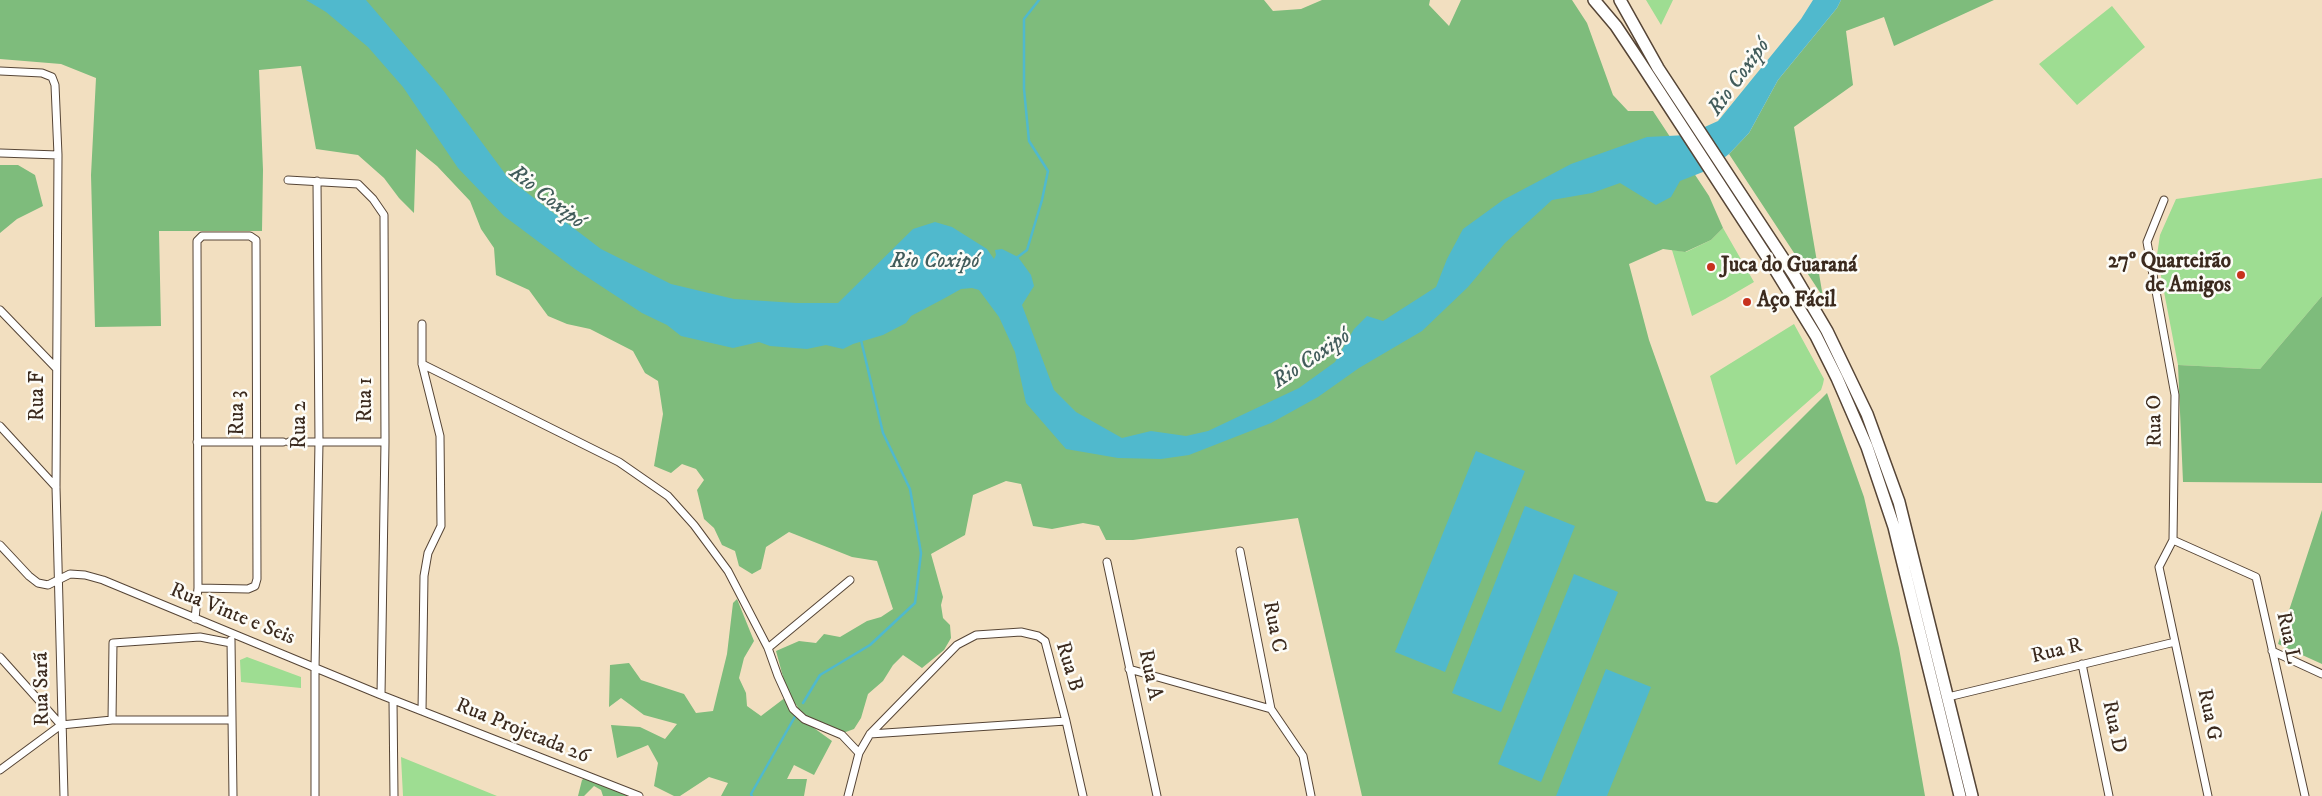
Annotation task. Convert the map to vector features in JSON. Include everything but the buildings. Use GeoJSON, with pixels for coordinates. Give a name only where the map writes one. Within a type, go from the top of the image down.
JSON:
{"type":"FeatureCollection","features":[{"type":"Feature","properties":{"kind":"main road"},"geometry":{"type":"LineString","coordinates":[[1594,0],[1616,26],[1726,194],[1816,336],[1837,378],[1867,446],[1886,500],[1909,582],[1960,796]]}},
{"type":"Feature","properties":{"kind":"main road"},"geometry":{"type":"LineString","coordinates":[[1620,0],[1636,31],[1671,87],[1734,181],[1827,331],[1867,414],[1899,502],[1972,796]]}},
{"type":"Feature","properties":{"kind":"street","name":"Rua F"},"geometry":{"type":"LineString","coordinates":[[0,72],[42,73],[52,77],[55,85],[58,155],[56,368],[58,581]]}},
{"type":"Feature","properties":{"kind":"street"},"geometry":{"type":"LineString","coordinates":[[0,153],[58,155]]}},
{"type":"Feature","properties":{"kind":"street","name":"Rua 1"},"geometry":{"type":"LineString","coordinates":[[288,180],[358,184],[373,199],[384,215],[385,442],[381,696]]}},
{"type":"Feature","properties":{"kind":"street","name":"Rua 2"},"geometry":{"type":"LineString","coordinates":[[315,796],[319,442],[317,181]]}},
{"type":"Feature","properties":{"kind":"street","name":"Rua O"},"geometry":{"type":"LineString","coordinates":[[2164,200],[2147,242],[2175,395],[2173,540],[2159,567],[2174,642]]}},
{"type":"Feature","properties":{"kind":"street","name":"Rua 3"},"geometry":{"type":"LineString","coordinates":[[197,442],[197,241],[199,238],[250,236],[256,240],[257,582],[252,588],[248,589],[198,588]]}},
{"type":"Feature","properties":{"kind":"street"},"geometry":{"type":"LineString","coordinates":[[0,310],[56,368]]}},
{"type":"Feature","properties":{"kind":"street"},"geometry":{"type":"LineString","coordinates":[[422,324],[422,364],[440,436],[440,526],[428,552],[424,576],[422,711]]}},
{"type":"Feature","properties":{"kind":"street"},"geometry":{"type":"LineString","coordinates":[[422,364],[619,462],[668,496],[694,525],[728,571],[768,648],[793,709],[804,719],[842,735],[859,753]]}},
{"type":"Feature","properties":{"kind":"street"},"geometry":{"type":"LineString","coordinates":[[0,426],[56,487]]}},
{"type":"Feature","properties":{"kind":"street"},"geometry":{"type":"LineString","coordinates":[[195,619],[198,588],[197,442],[385,442]]}},
{"type":"Feature","properties":{"kind":"street","name":"Rua L"},"geometry":{"type":"LineString","coordinates":[[2173,540],[2256,577],[2305,796]]}},
{"type":"Feature","properties":{"kind":"street","name":"Rua Vinte e Seis"},"geometry":{"type":"LineString","coordinates":[[0,545],[38,583],[48,585],[70,574],[93,576],[393,700]]}},
{"type":"Feature","properties":{"kind":"street","name":"Rua C"},"geometry":{"type":"LineString","coordinates":[[1240,551],[1271,709]]}},
{"type":"Feature","properties":{"kind":"street","name":"Rua A"},"geometry":{"type":"LineString","coordinates":[[1107,562],[1158,796]]}},
{"type":"Feature","properties":{"kind":"street"},"geometry":{"type":"LineString","coordinates":[[768,648],[850,580]]}},
{"type":"Feature","properties":{"kind":"street","name":"Rua Sarã"},"geometry":{"type":"LineString","coordinates":[[58,581],[64,796]]}},
{"type":"Feature","properties":{"kind":"street"},"geometry":{"type":"LineString","coordinates":[[231,632],[234,796]]}},
{"type":"Feature","properties":{"kind":"street","name":"Rua B"},"geometry":{"type":"LineString","coordinates":[[870,734],[964,639],[985,634],[1021,632],[1038,636],[1045,641],[1083,796]]}},
{"type":"Feature","properties":{"kind":"street"},"geometry":{"type":"LineString","coordinates":[[112,720],[113,643],[200,637],[231,643]]}},
{"type":"Feature","properties":{"kind":"street","name":"Rua R"},"geometry":{"type":"LineString","coordinates":[[1948,697],[2174,642]]}},
{"type":"Feature","properties":{"kind":"street","name":"Rua G"},"geometry":{"type":"LineString","coordinates":[[2174,642],[2208,796]]}},
{"type":"Feature","properties":{"kind":"street"},"geometry":{"type":"LineString","coordinates":[[2272,651],[2322,674]]}},
{"type":"Feature","properties":{"kind":"street"},"geometry":{"type":"LineString","coordinates":[[0,657],[61,725]]}},
{"type":"Feature","properties":{"kind":"street","name":"Rua D"},"geometry":{"type":"LineString","coordinates":[[2082,664],[2109,796]]}},
{"type":"Feature","properties":{"kind":"street"},"geometry":{"type":"LineString","coordinates":[[1129,669],[1271,709],[1303,756],[1311,796]]}},
{"type":"Feature","properties":{"kind":"street"},"geometry":{"type":"LineString","coordinates":[[393,700],[394,796]]}},
{"type":"Feature","properties":{"kind":"street","name":"Rua Projetada 26"},"geometry":{"type":"LineString","coordinates":[[393,700],[639,796]]}},
{"type":"Feature","properties":{"kind":"street"},"geometry":{"type":"LineString","coordinates":[[0,770],[61,725],[112,720],[232,720]]}},
{"type":"Feature","properties":{"kind":"street"},"geometry":{"type":"LineString","coordinates":[[848,796],[859,753],[870,734],[1066,721]]}},
{"type":"Feature","properties":{"kind":"green space"},"geometry":{"type":"Polygon","coordinates":[[[0,0],[1264,0],[1273,11],[1301,9],[1322,0],[1430,0],[1429,5],[1449,26],[1461,0],[1572,0],[1587,23],[1613,95],[1628,111],[1653,111],[1709,196],[1723,228],[1711,240],[1685,252],[1663,249],[1629,264],[1649,340],[1706,501],[1717,503],[1827,393],[1864,497],[1899,648],[1925,796],[1362,796],[1298,518],[1133,540],[1106,540],[1099,526],[1083,523],[1052,529],[1033,526],[1021,484],[1006,481],[973,495],[965,535],[931,554],[943,597],[941,605],[943,618],[950,625],[951,638],[944,650],[922,668],[903,655],[893,665],[883,681],[868,694],[861,718],[854,729],[843,733],[807,723],[832,741],[814,775],[794,765],[787,779],[807,779],[804,796],[721,796],[728,783],[709,777],[680,796],[674,796],[654,786],[658,763],[648,745],[617,758],[611,725],[640,727],[665,739],[677,724],[644,715],[621,698],[609,707],[610,665],[629,663],[641,680],[684,694],[696,713],[713,711],[727,654],[733,603],[737,599],[754,641],[744,658],[739,678],[746,693],[747,706],[761,716],[786,697],[802,717],[797,706],[788,695],[776,651],[799,641],[816,643],[824,634],[840,637],[867,621],[881,617],[893,609],[877,561],[852,557],[789,532],[766,547],[761,569],[752,574],[739,566],[735,551],[722,545],[714,528],[704,519],[697,490],[704,480],[696,469],[682,464],[671,473],[654,466],[663,414],[658,381],[645,373],[633,351],[590,329],[567,324],[548,316],[529,290],[496,275],[494,248],[481,229],[470,201],[437,166],[416,149],[414,213],[399,198],[384,178],[358,155],[316,149],[301,66],[259,70],[263,170],[262,231],[159,231],[161,326],[95,327],[91,175],[96,78],[61,64],[0,59],[0,0]]]}},
{"type":"Feature","properties":{"kind":"green space"},"geometry":{"type":"Polygon","coordinates":[[[1646,0],[1673,0],[1661,25],[1646,0]]]}},
{"type":"Feature","properties":{"kind":"green space"},"geometry":{"type":"Polygon","coordinates":[[[1841,0],[1994,0],[1894,46],[1884,17],[1846,31],[1853,85],[1794,127],[1823,297],[1729,154],[1749,133],[1778,80],[1837,8],[1841,0]]]}},
{"type":"Feature","properties":{"kind":"green space"},"geometry":{"type":"Polygon","coordinates":[[[2112,6],[2145,47],[2077,105],[2039,64],[2112,6]]]}},
{"type":"Feature","properties":{"kind":"green space"},"geometry":{"type":"Polygon","coordinates":[[[0,165],[18,165],[35,175],[43,206],[17,219],[0,233],[0,165]]]}},
{"type":"Feature","properties":{"kind":"green space","name":"27º Quarteirão de Amigos"},"geometry":{"type":"Polygon","coordinates":[[[2322,178],[2322,296],[2260,369],[2178,365],[2157,255],[2160,235],[2176,199],[2322,178]]]}},
{"type":"Feature","properties":{"kind":"green space","name":"Juca do Guaraná"},"geometry":{"type":"Polygon","coordinates":[[[1723,228],[1754,282],[1692,316],[1672,250],[1686,252],[1711,240],[1723,228]]]}},
{"type":"Feature","properties":{"kind":"green space"},"geometry":{"type":"Polygon","coordinates":[[[2322,296],[2322,483],[2183,482],[2178,365],[2260,369],[2322,296]]]}},
{"type":"Feature","properties":{"kind":"green space"},"geometry":{"type":"Polygon","coordinates":[[[1794,324],[1824,379],[1821,390],[1736,465],[1710,376],[1794,324]]]}},
{"type":"Feature","properties":{"kind":"green space"},"geometry":{"type":"Polygon","coordinates":[[[2322,510],[2322,664],[2278,644],[2322,510]]]}},
{"type":"Feature","properties":{"kind":"green space"},"geometry":{"type":"Polygon","coordinates":[[[247,657],[301,677],[301,688],[241,682],[240,660],[247,657]]]}},
{"type":"Feature","properties":{"kind":"green space"},"geometry":{"type":"Polygon","coordinates":[[[401,757],[497,796],[403,796],[401,757]]]}},
{"type":"Feature","properties":{"kind":"green space"},"geometry":{"type":"Polygon","coordinates":[[[586,777],[636,796],[603,796],[601,790],[594,786],[584,796],[578,796],[582,780],[586,777]]]}},
{"type":"Feature","properties":{"kind":"water","name":"Rio Coxipó"},"geometry":{"type":"Polygon","coordinates":[[[306,0],[366,0],[443,90],[509,179],[601,249],[671,284],[734,299],[796,303],[838,303],[913,229],[935,222],[952,227],[987,249],[994,259],[996,255],[995,250],[1002,249],[1018,257],[1031,275],[1034,286],[1022,305],[1054,390],[1076,412],[1122,438],[1151,431],[1186,436],[1208,431],[1299,388],[1335,362],[1354,329],[1367,316],[1383,321],[1436,287],[1447,259],[1463,229],[1503,200],[1571,164],[1647,137],[1687,135],[1718,121],[1801,19],[1813,0],[1841,0],[1837,8],[1778,80],[1749,133],[1729,154],[1708,170],[1680,181],[1671,197],[1656,205],[1620,183],[1592,193],[1552,200],[1505,243],[1468,287],[1422,331],[1359,368],[1318,397],[1271,423],[1189,455],[1161,459],[1118,458],[1066,449],[1026,403],[1015,352],[999,317],[979,290],[972,288],[961,289],[911,316],[906,323],[883,335],[843,349],[826,345],[807,349],[770,346],[759,342],[733,348],[681,336],[667,325],[642,313],[575,269],[504,216],[458,168],[403,87],[368,47],[326,12],[306,0]]]}},
{"type":"Feature","properties":{"kind":"water"},"geometry":{"type":"Polygon","coordinates":[[[1476,451],[1525,471],[1445,672],[1395,652],[1476,451]]]}},
{"type":"Feature","properties":{"kind":"water"},"geometry":{"type":"Polygon","coordinates":[[[1525,506],[1575,526],[1501,712],[1452,693],[1525,506]]]}},
{"type":"Feature","properties":{"kind":"water"},"geometry":{"type":"Polygon","coordinates":[[[1574,574],[1618,592],[1541,782],[1498,764],[1574,574]]]}},
{"type":"Feature","properties":{"kind":"water"},"geometry":{"type":"Polygon","coordinates":[[[1606,669],[1651,687],[1607,796],[1556,796],[1606,669]]]}},
{"type":"Feature","properties":{"kind":"waterway"},"geometry":{"type":"LineString","coordinates":[[1015,259],[1027,250],[1042,200],[1048,171],[1029,141],[1024,89],[1024,19],[1039,0]]}},
{"type":"Feature","properties":{"kind":"waterway"},"geometry":{"type":"LineString","coordinates":[[803,703],[820,675],[870,645],[915,603],[921,553],[910,489],[883,433],[861,340]]}},
{"type":"Feature","properties":{"kind":"waterway"},"geometry":{"type":"LineString","coordinates":[[752,796],[751,794],[797,713]]}},
{"type":"Feature","properties":{"kind":"place","name":"Juca do Guaraná"},"geometry":{"type":"Point","coordinates":[1711,267]}},
{"type":"Feature","properties":{"kind":"place","name":"27º Quarteirão de Amigos"},"geometry":{"type":"Point","coordinates":[2241,275]}},
{"type":"Feature","properties":{"kind":"place","name":"Aço Fácil"},"geometry":{"type":"Point","coordinates":[1747,302]}}]}
